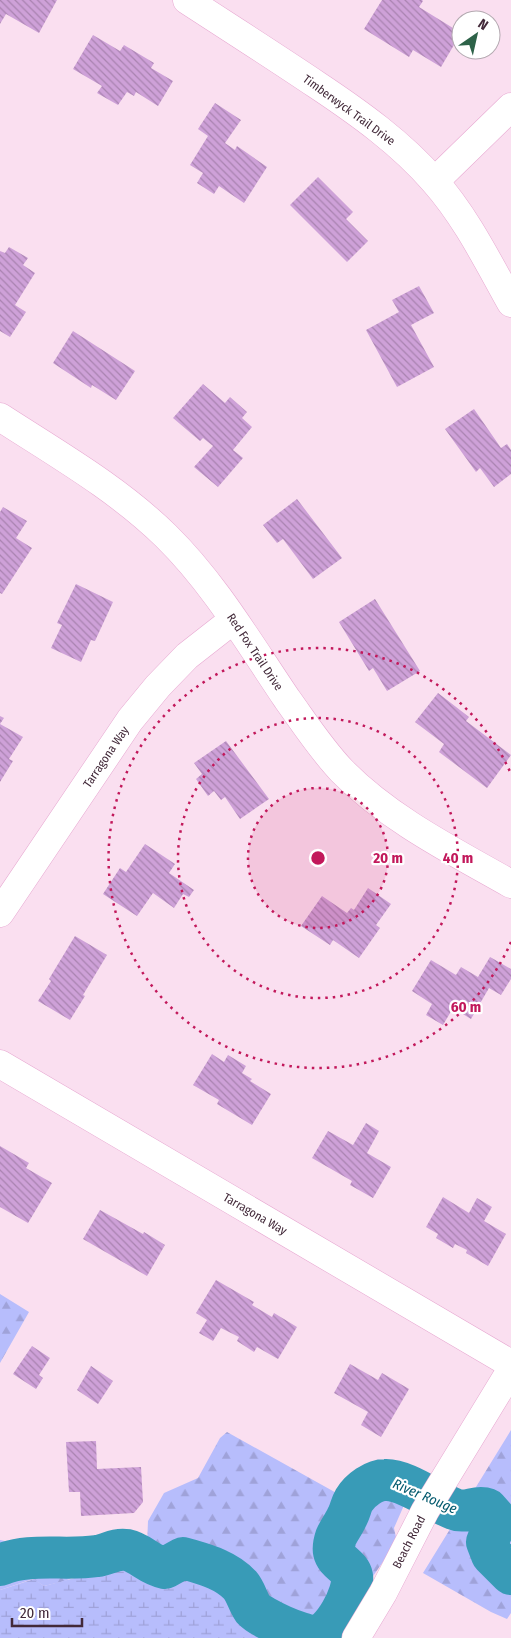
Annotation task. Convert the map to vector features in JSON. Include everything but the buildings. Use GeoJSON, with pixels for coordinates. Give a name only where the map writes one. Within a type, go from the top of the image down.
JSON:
{"type":"FeatureCollection","features":[{"type":"Feature","properties":{"kind":"street","name":"Timberwyck Trail Drive"},"geometry":{"type":"LineString","coordinates":[[187,0],[352,109],[388,136],[435,182],[459,214],[511,303]]}},
{"type":"Feature","properties":{"kind":"street"},"geometry":{"type":"LineString","coordinates":[[435,182],[511,108]]}},
{"type":"Feature","properties":{"kind":"street","name":"Red Fox Trail Drive"},"geometry":{"type":"LineString","coordinates":[[0,417],[91,476],[124,500],[165,536],[196,569],[215,593],[318,743],[343,771],[366,792],[416,828],[511,884]]}},
{"type":"Feature","properties":{"kind":"street","name":"Tarragona Way"},"geometry":{"type":"LineString","coordinates":[[0,913],[136,713],[158,686],[187,656],[233,620]]}},
{"type":"Feature","properties":{"kind":"street","name":"Tarragona Way"},"geometry":{"type":"LineString","coordinates":[[0,1064],[511,1364]]}},
{"type":"Feature","properties":{"kind":"street","name":"Beach Road"},"geometry":{"type":"LineString","coordinates":[[356,1638],[383,1594],[425,1511],[511,1370]]}},
{"type":"Feature","properties":{"kind":"green space"},"geometry":{"type":"Polygon","coordinates":[[[0,1294],[29,1312],[0,1363],[0,1294]]]}},
{"type":"Feature","properties":{"kind":"green space"},"geometry":{"type":"Polygon","coordinates":[[[511,1430],[511,1613],[507,1619],[491,1612],[423,1573],[511,1430]]]}},
{"type":"Feature","properties":{"kind":"green space"},"geometry":{"type":"Polygon","coordinates":[[[227,1432],[340,1495],[360,1482],[374,1468],[410,1467],[422,1474],[405,1503],[394,1528],[397,1542],[366,1586],[336,1638],[271,1638],[230,1600],[206,1581],[187,1577],[173,1579],[151,1576],[146,1571],[148,1521],[164,1493],[198,1478],[220,1438],[227,1432]]]}},
{"type":"Feature","properties":{"kind":"green space"},"geometry":{"type":"Polygon","coordinates":[[[60,1538],[127,1544],[128,1564],[86,1571],[65,1581],[44,1586],[33,1579],[0,1590],[0,1540],[23,1545],[60,1538]]]}},
{"type":"Feature","properties":{"kind":"green space"},"geometry":{"type":"Polygon","coordinates":[[[128,1564],[146,1571],[151,1576],[173,1579],[187,1577],[206,1581],[230,1600],[271,1638],[0,1638],[0,1590],[34,1579],[44,1586],[128,1564]]]}},
{"type":"Feature","properties":{"kind":"waterway","name":"River Rouge"},"geometry":{"type":"LineString","coordinates":[[0,1565],[23,1559],[85,1557],[123,1550],[137,1554],[165,1568],[183,1558],[213,1568],[234,1579],[240,1585],[257,1613],[292,1630],[314,1636],[321,1634],[335,1622],[350,1592],[352,1576],[349,1569],[335,1555],[336,1537],[357,1496],[372,1484],[385,1480],[402,1483],[454,1509],[487,1509],[495,1518],[496,1523],[487,1542],[492,1555],[511,1574]]}}]}
